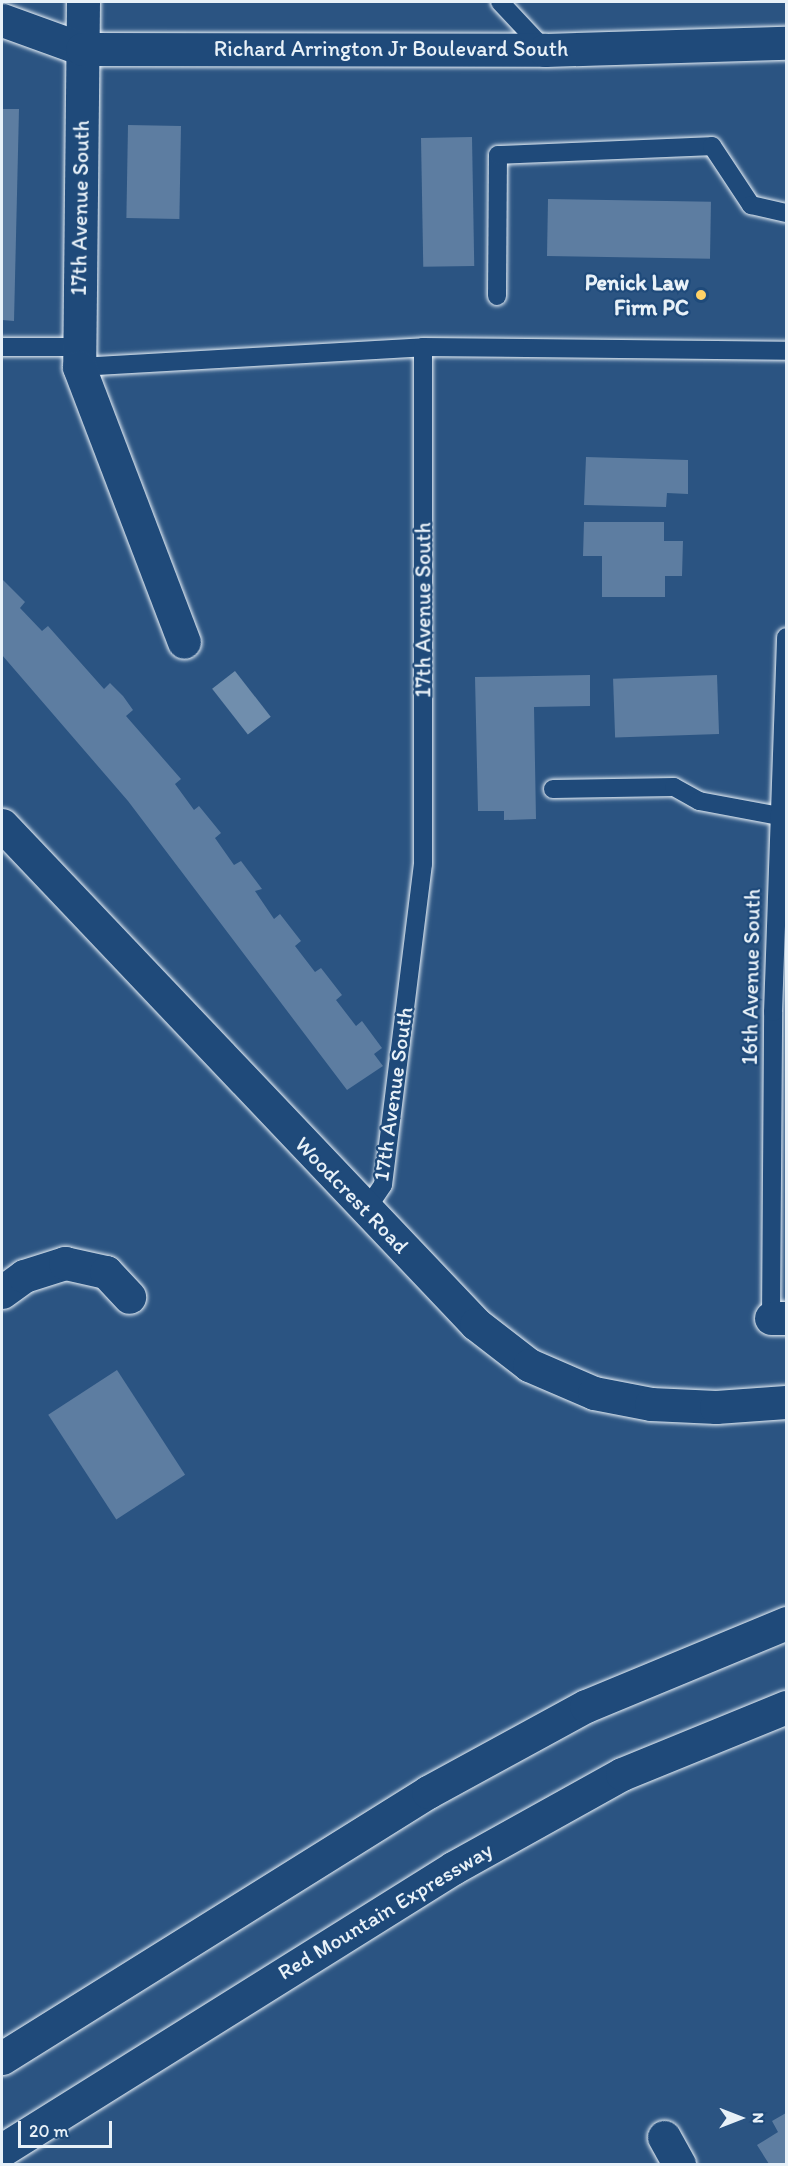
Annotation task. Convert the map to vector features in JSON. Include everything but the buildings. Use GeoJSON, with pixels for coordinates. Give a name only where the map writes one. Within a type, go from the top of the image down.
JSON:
{"type":"FeatureCollection","features":[{"type":"Feature","properties":{"kind":"main road","name":"17th Avenue South"},"geometry":{"type":"LineString","coordinates":[[83,2],[79,357],[184,642]]}},
{"type":"Feature","properties":{"kind":"main road","name":"Richard Arrington Jr Boulevard South"},"geometry":{"type":"LineString","coordinates":[[2,20],[82,49],[545,50],[786,43]]}},
{"type":"Feature","properties":{"kind":"main road","name":"Woodcrest Road"},"geometry":{"type":"LineString","coordinates":[[2,825],[476,1324],[529,1365],[594,1393],[651,1404],[716,1407],[786,1402]]}},
{"type":"Feature","properties":{"kind":"main road"},"geometry":{"type":"LineString","coordinates":[[2,1292],[24,1276],[65,1263],[105,1272],[129,1297]]}},
{"type":"Feature","properties":{"kind":"main road"},"geometry":{"type":"LineString","coordinates":[[2,2058],[438,1786],[585,1706],[786,1623]]}},
{"type":"Feature","properties":{"kind":"main road","name":"Red Mountain Expressway"},"geometry":{"type":"LineString","coordinates":[[2,2150],[453,1868],[622,1774],[786,1707]]}},
{"type":"Feature","properties":{"kind":"lane"},"geometry":{"type":"LineString","coordinates":[[500,2],[545,50]]}},
{"type":"Feature","properties":{"kind":"lane"},"geometry":{"type":"LineString","coordinates":[[497,297],[498,155],[712,146],[751,205],[786,213]]}},
{"type":"Feature","properties":{"kind":"lane"},"geometry":{"type":"LineString","coordinates":[[2,347],[79,357],[423,347],[786,351]]}},
{"type":"Feature","properties":{"kind":"lane","name":"17th Avenue South"},"geometry":{"type":"LineString","coordinates":[[366,1210],[383,1185],[423,864],[423,347]]}},
{"type":"Feature","properties":{"kind":"lane","name":"16th Avenue South"},"geometry":{"type":"LineString","coordinates":[[779,1318],[779,816],[786,637]]}},
{"type":"Feature","properties":{"kind":"lane"},"geometry":{"type":"LineString","coordinates":[[553,789],[674,787],[699,801],[779,816]]}},
{"type":"Feature","properties":{"kind":"water"},"geometry":{"type":"Polygon","coordinates":[[[235,671],[271,717],[248,735],[212,689],[235,671]]]}},
{"type":"Feature","properties":{"kind":"place","name":"Penick Law Firm PC"},"geometry":{"type":"Point","coordinates":[701,295]}}]}
